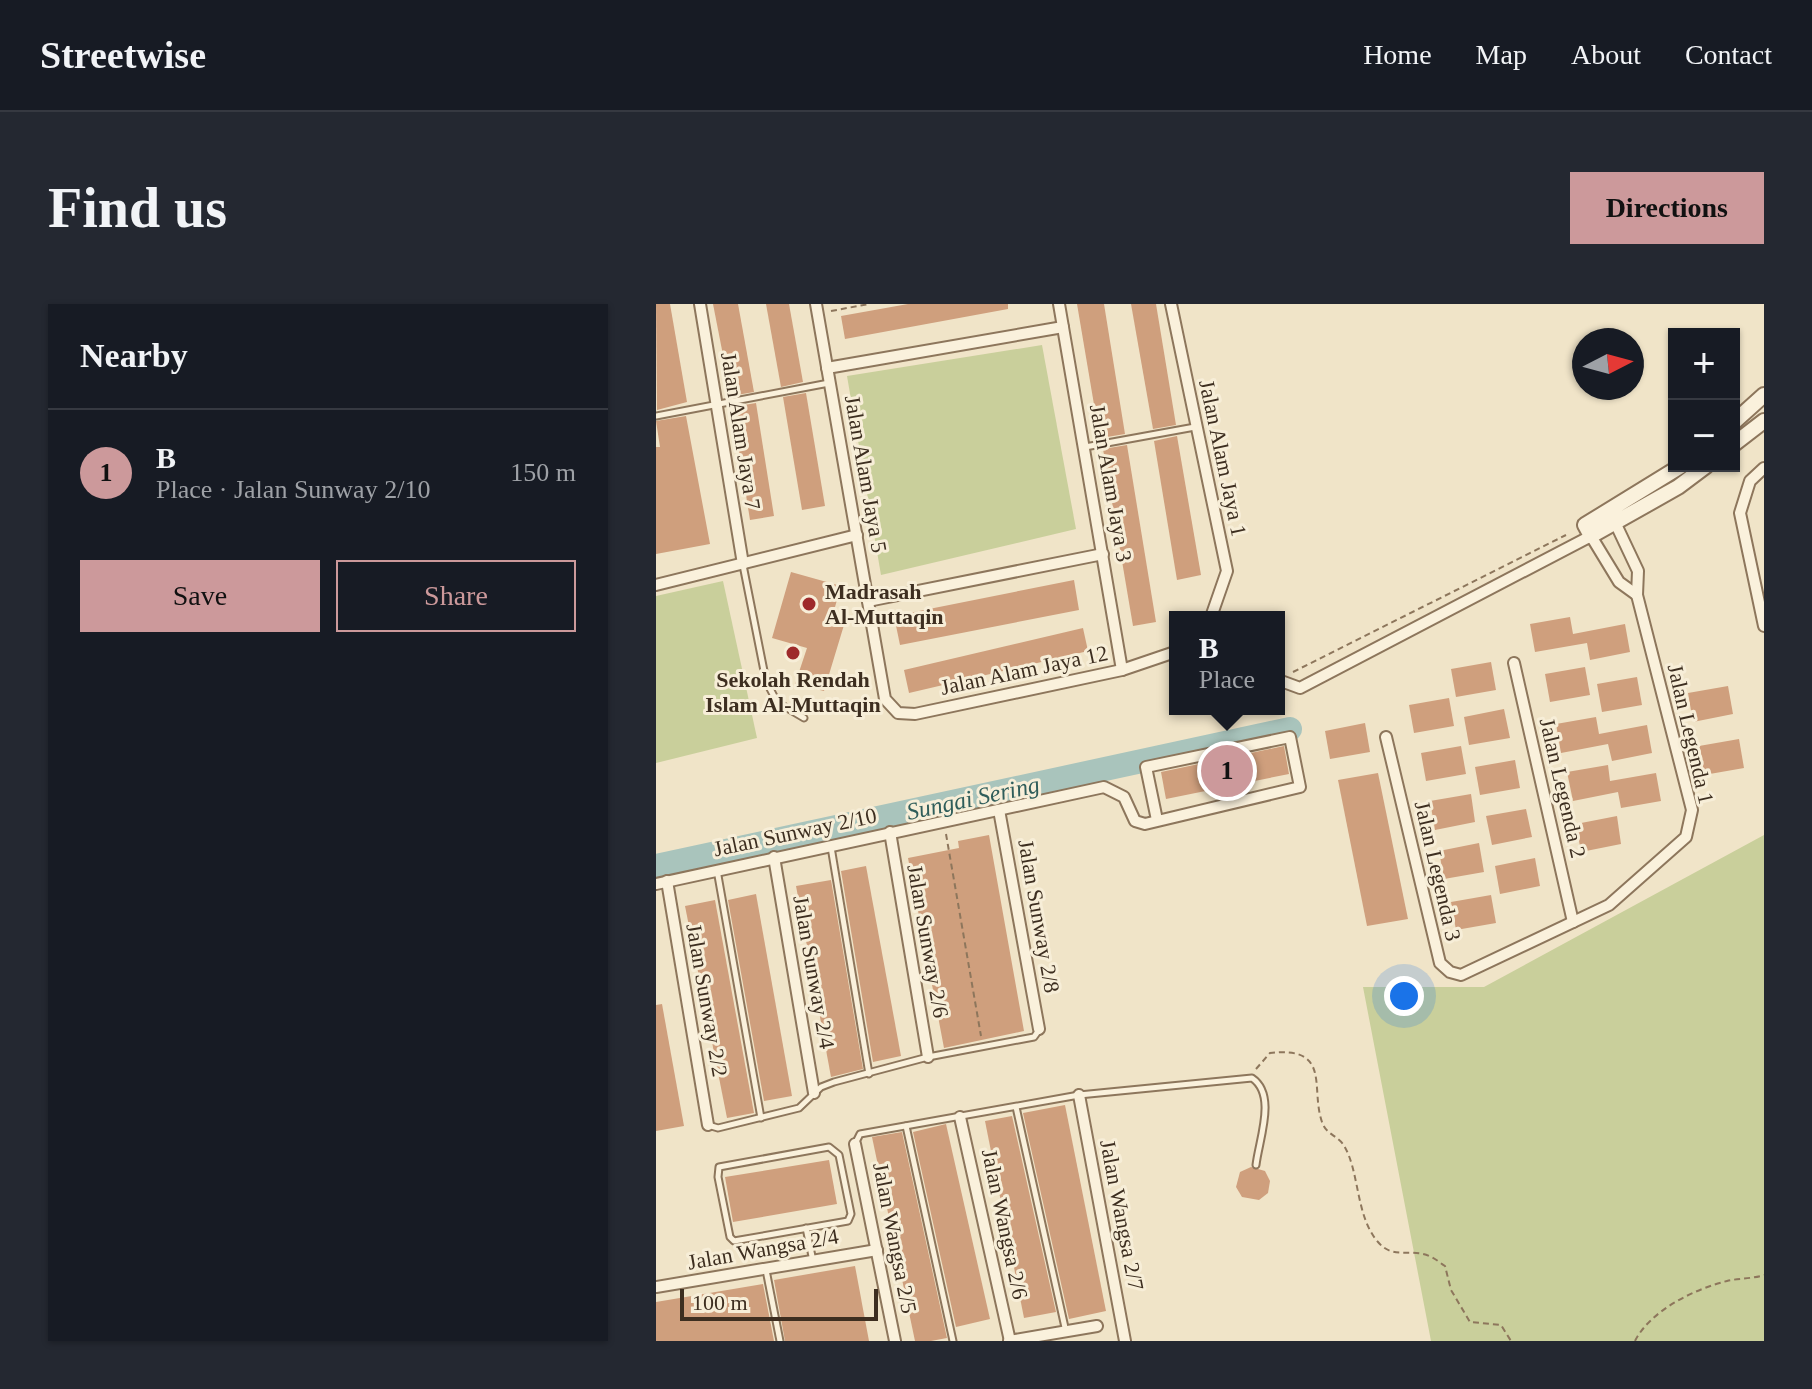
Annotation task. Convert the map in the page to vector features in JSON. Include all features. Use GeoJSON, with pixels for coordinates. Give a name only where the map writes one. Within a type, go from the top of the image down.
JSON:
{"type":"FeatureCollection","features":[{"type":"Feature","properties":{"kind":"street","name":"Jalan Alam Jaya 7"},"geometry":{"type":"LineString","coordinates":[[700,304],[743,564]]}},
{"type":"Feature","properties":{"kind":"street","name":"Jalan Alam Jaya 3"},"geometry":{"type":"LineString","coordinates":[[1059,304],[1122,670]]}},
{"type":"Feature","properties":{"kind":"street","name":"Jalan Alam Jaya 1"},"geometry":{"type":"LineString","coordinates":[[1171,304],[1227,571],[1213,611]]}},
{"type":"Feature","properties":{"kind":"street","name":"Jalan Alam Jaya 5"},"geometry":{"type":"LineString","coordinates":[[817,309],[885,699]]}},
{"type":"Feature","properties":{"kind":"street"},"geometry":{"type":"LineString","coordinates":[[827,368],[1063,327]]}},
{"type":"Feature","properties":{"kind":"street"},"geometry":{"type":"LineString","coordinates":[[1740,417],[1764,395]]}},
{"type":"Feature","properties":{"kind":"street"},"geometry":{"type":"LineString","coordinates":[[1740,439],[1764,421]]}},
{"type":"Feature","properties":{"kind":"street"},"geometry":{"type":"LineString","coordinates":[[1764,468],[1750,481],[1740,513],[1764,626]]}},
{"type":"Feature","properties":{"kind":"street"},"geometry":{"type":"LineString","coordinates":[[1285,682],[1300,688],[1313,682],[1588,531],[1673,472]]}},
{"type":"Feature","properties":{"kind":"street"},"geometry":{"type":"LineString","coordinates":[[1612,516],[1678,487],[1698,472]]}},
{"type":"Feature","properties":{"kind":"street","name":"Jalan Legenda 1"},"geometry":{"type":"LineString","coordinates":[[1573,922],[1609,905],[1686,837],[1692,810],[1637,595],[1638,571],[1612,516]]}},
{"type":"Feature","properties":{"kind":"street"},"geometry":{"type":"LineString","coordinates":[[1588,531],[1619,582],[1637,595]]}},
{"type":"Feature","properties":{"kind":"street"},"geometry":{"type":"LineString","coordinates":[[656,585],[857,535]]}},
{"type":"Feature","properties":{"kind":"street"},"geometry":{"type":"LineString","coordinates":[[868,601],[1103,554]]}},
{"type":"Feature","properties":{"kind":"street","name":"Jalan Alam Jaya 12"},"geometry":{"type":"LineString","coordinates":[[885,699],[898,713],[915,714],[1122,670],[1169,654]]}},
{"type":"Feature","properties":{"kind":"street","name":"Jalan Legenda 2"},"geometry":{"type":"LineString","coordinates":[[1514,663],[1573,922]]}},
{"type":"Feature","properties":{"kind":"street"},"geometry":{"type":"LineString","coordinates":[[1290,737],[1300,787],[1157,820],[1146,767],[1290,737]]}},
{"type":"Feature","properties":{"kind":"street","name":"Jalan Legenda 3"},"geometry":{"type":"LineString","coordinates":[[1386,737],[1440,963],[1450,972],[1461,975],[1573,922]]}},
{"type":"Feature","properties":{"kind":"street","name":"Jalan Sunway 2/10"},"geometry":{"type":"LineString","coordinates":[[661,882],[1104,787],[1124,797],[1135,821],[1145,824],[1157,820]]}},
{"type":"Feature","properties":{"kind":"street","name":"Jalan Sunway 2/8"},"geometry":{"type":"LineString","coordinates":[[999,810],[1039,1029]]}},
{"type":"Feature","properties":{"kind":"street","name":"Jalan Sunway 2/6"},"geometry":{"type":"LineString","coordinates":[[890,832],[928,1057]]}},
{"type":"Feature","properties":{"kind":"street","name":"Jalan Sunway 2/4"},"geometry":{"type":"LineString","coordinates":[[774,857],[814,1093]]}},
{"type":"Feature","properties":{"kind":"street","name":"Jalan Sunway 2/2"},"geometry":{"type":"LineString","coordinates":[[661,882],[708,1125]]}},
{"type":"Feature","properties":{"kind":"street","name":"Jalan Wangsa 2/7"},"geometry":{"type":"LineString","coordinates":[[1079,1095],[1125,1341]]}},
{"type":"Feature","properties":{"kind":"street","name":"Jalan Wangsa 2/6"},"geometry":{"type":"LineString","coordinates":[[960,1117],[1010,1341]]}},
{"type":"Feature","properties":{"kind":"street","name":"Jalan Wangsa 2/5"},"geometry":{"type":"LineString","coordinates":[[855,1144],[895,1341]]}},
{"type":"Feature","properties":{"kind":"street","name":"Jalan Wangsa 2/4"},"geometry":{"type":"LineString","coordinates":[[656,1287],[877,1250]]}},
{"type":"Feature","properties":{"kind":"street"},"geometry":{"type":"LineString","coordinates":[[1010,1341],[1097,1326]]}},
{"type":"Feature","properties":{"kind":"lane"},"geometry":{"type":"LineString","coordinates":[[656,416],[829,383]]}},
{"type":"Feature","properties":{"kind":"lane"},"geometry":{"type":"LineString","coordinates":[[1084,448],[1195,427]]}},
{"type":"Feature","properties":{"kind":"lane"},"geometry":{"type":"LineString","coordinates":[[743,564],[766,681],[777,702],[804,718]]}},
{"type":"Feature","properties":{"kind":"lane"},"geometry":{"type":"LineString","coordinates":[[831,846],[869,1074]]}},
{"type":"Feature","properties":{"kind":"lane"},"geometry":{"type":"LineString","coordinates":[[717,869],[761,1118]]}},
{"type":"Feature","properties":{"kind":"lane"},"geometry":{"type":"LineString","coordinates":[[708,1125],[718,1128],[799,1108],[814,1093],[834,1082],[928,1057],[1034,1037],[1039,1029]]}},
{"type":"Feature","properties":{"kind":"lane"},"geometry":{"type":"LineString","coordinates":[[855,1144],[860,1134],[1079,1095],[1252,1078],[1260,1083],[1266,1101],[1256,1165]]}},
{"type":"Feature","properties":{"kind":"lane"},"geometry":{"type":"LineString","coordinates":[[1016,1107],[1066,1332]]}},
{"type":"Feature","properties":{"kind":"lane"},"geometry":{"type":"LineString","coordinates":[[906,1126],[953,1341]]}},
{"type":"Feature","properties":{"kind":"lane"},"geometry":{"type":"LineString","coordinates":[[836,1148],[850,1218],[806,1228],[734,1241],[730,1237],[719,1167],[836,1148]]}},
{"type":"Feature","properties":{"kind":"lane"},"geometry":{"type":"LineString","coordinates":[[806,1228],[813,1261]]}},
{"type":"Feature","properties":{"kind":"lane"},"geometry":{"type":"LineString","coordinates":[[766,1269],[780,1341]]}},
{"type":"Feature","properties":{"kind":"path"},"geometry":{"type":"LineString","coordinates":[[817,309],[869,304]]}},
{"type":"Feature","properties":{"kind":"path"},"geometry":{"type":"LineString","coordinates":[[1285,678],[1410,611],[1588,531]]}},
{"type":"Feature","properties":{"kind":"path"},"geometry":{"type":"LineString","coordinates":[[944,821],[983,1046]]}},
{"type":"Feature","properties":{"kind":"path"},"geometry":{"type":"LineString","coordinates":[[1252,1078],[1270,1053],[1284,1051],[1302,1056],[1316,1070],[1321,1120],[1328,1133],[1343,1144],[1367,1227],[1379,1245],[1394,1254],[1428,1255],[1445,1266],[1451,1290],[1470,1322],[1501,1325],[1511,1341]]}},
{"type":"Feature","properties":{"kind":"path"},"geometry":{"type":"LineString","coordinates":[[1635,1341],[1645,1322],[1676,1303],[1724,1281],[1764,1275]]}},
{"type":"Feature","properties":{"kind":"green space"},"geometry":{"type":"Polygon","coordinates":[[[1042,345],[1076,529],[881,575],[847,376],[1042,345]]]}},
{"type":"Feature","properties":{"kind":"green space"},"geometry":{"type":"Polygon","coordinates":[[[723,581],[757,738],[656,763],[656,596],[723,581]]]}},
{"type":"Feature","properties":{"kind":"green space"},"geometry":{"type":"Polygon","coordinates":[[[1764,835],[1764,1341],[1431,1341],[1363,987],[1484,987],[1764,835]]]}},
{"type":"Feature","properties":{"kind":"building"},"geometry":{"type":"Polygon","coordinates":[[[656,304],[670,304],[687,402],[657,410],[656,304]]]}},
{"type":"Feature","properties":{"kind":"building"},"geometry":{"type":"Polygon","coordinates":[[[713,304],[738,304],[754,392],[731,396],[713,304]]]}},
{"type":"Feature","properties":{"kind":"building"},"geometry":{"type":"Polygon","coordinates":[[[766,304],[789,304],[803,382],[781,387],[766,304]]]}},
{"type":"Feature","properties":{"kind":"building"},"geometry":{"type":"Polygon","coordinates":[[[908,304],[1008,304],[1008,309],[845,339],[841,316],[908,304]]]}},
{"type":"Feature","properties":{"kind":"building"},"geometry":{"type":"Polygon","coordinates":[[[1077,304],[1104,304],[1125,434],[1101,438],[1099,434],[1077,304]]]}},
{"type":"Feature","properties":{"kind":"building"},"geometry":{"type":"Polygon","coordinates":[[[1131,304],[1156,304],[1176,425],[1153,429],[1131,304]]]}},
{"type":"Feature","properties":{"kind":"building"},"geometry":{"type":"Polygon","coordinates":[[[806,393],[825,506],[802,510],[783,397],[806,393]]]}},
{"type":"Feature","properties":{"kind":"building"},"geometry":{"type":"Polygon","coordinates":[[[756,403],[774,516],[750,520],[732,407],[756,403]]]}},
{"type":"Feature","properties":{"kind":"building"},"geometry":{"type":"Polygon","coordinates":[[[686,416],[710,544],[656,554],[656,447],[660,447],[656,421],[686,416]]]}},
{"type":"Feature","properties":{"kind":"building"},"geometry":{"type":"Polygon","coordinates":[[[1177,436],[1201,575],[1177,580],[1154,441],[1177,436]]]}},
{"type":"Feature","properties":{"kind":"building"},"geometry":{"type":"Polygon","coordinates":[[[1127,445],[1156,622],[1133,626],[1103,449],[1127,445]]]}},
{"type":"Feature","properties":{"kind":"building","name":"Madrasah Al-Muttaqin"},"geometry":{"type":"Polygon","coordinates":[[[791,572],[841,586],[831,621],[844,625],[824,691],[795,684],[807,648],[772,638],[791,572]]]}},
{"type":"Feature","properties":{"kind":"building"},"geometry":{"type":"Polygon","coordinates":[[[1074,580],[1079,610],[900,645],[894,616],[1074,580]]]}},
{"type":"Feature","properties":{"kind":"building"},"geometry":{"type":"Polygon","coordinates":[[[1570,617],[1573,634],[1625,624],[1630,652],[1590,660],[1587,643],[1535,652],[1530,624],[1570,617]]]}},
{"type":"Feature","properties":{"kind":"building"},"geometry":{"type":"Polygon","coordinates":[[[1083,628],[1088,651],[909,693],[904,670],[1083,628]]]}},
{"type":"Feature","properties":{"kind":"building"},"geometry":{"type":"Polygon","coordinates":[[[1491,662],[1496,690],[1456,697],[1451,669],[1491,662]]]}},
{"type":"Feature","properties":{"kind":"building"},"geometry":{"type":"Polygon","coordinates":[[[1585,667],[1590,695],[1550,702],[1545,674],[1585,667]]]}},
{"type":"Feature","properties":{"kind":"building"},"geometry":{"type":"Polygon","coordinates":[[[1637,677],[1642,705],[1602,712],[1597,684],[1637,677]]]}},
{"type":"Feature","properties":{"kind":"building"},"geometry":{"type":"Polygon","coordinates":[[[1728,686],[1733,714],[1693,722],[1688,693],[1728,686]]]}},
{"type":"Feature","properties":{"kind":"building"},"geometry":{"type":"Polygon","coordinates":[[[1449,698],[1454,726],[1414,733],[1409,705],[1449,698]]]}},
{"type":"Feature","properties":{"kind":"building"},"geometry":{"type":"Polygon","coordinates":[[[1504,709],[1510,738],[1469,745],[1464,717],[1504,709]]]}},
{"type":"Feature","properties":{"kind":"building"},"geometry":{"type":"Polygon","coordinates":[[[1596,717],[1599,734],[1647,725],[1652,753],[1612,761],[1608,744],[1561,753],[1556,724],[1596,717]]]}},
{"type":"Feature","properties":{"kind":"building"},"geometry":{"type":"Polygon","coordinates":[[[1365,723],[1370,752],[1330,759],[1325,731],[1365,723]]]}},
{"type":"Feature","properties":{"kind":"building"},"geometry":{"type":"Polygon","coordinates":[[[1739,739],[1744,768],[1704,775],[1699,746],[1739,739]]]}},
{"type":"Feature","properties":{"kind":"building"},"geometry":{"type":"Polygon","coordinates":[[[1284,746],[1289,774],[1166,799],[1161,772],[1284,746]]]}},
{"type":"Feature","properties":{"kind":"building"},"geometry":{"type":"Polygon","coordinates":[[[1461,746],[1466,774],[1426,781],[1421,753],[1461,746]]]}},
{"type":"Feature","properties":{"kind":"building"},"geometry":{"type":"Polygon","coordinates":[[[1515,760],[1520,788],[1480,795],[1475,767],[1515,760]]]}},
{"type":"Feature","properties":{"kind":"building"},"geometry":{"type":"Polygon","coordinates":[[[1608,765],[1610,781],[1656,773],[1661,801],[1621,808],[1618,792],[1573,801],[1567,772],[1608,765]]]}},
{"type":"Feature","properties":{"kind":"building"},"geometry":{"type":"Polygon","coordinates":[[[1378,773],[1408,919],[1367,926],[1338,780],[1378,773]]]}},
{"type":"Feature","properties":{"kind":"building"},"geometry":{"type":"Polygon","coordinates":[[[1471,794],[1475,822],[1435,830],[1430,801],[1471,794]]]}},
{"type":"Feature","properties":{"kind":"building"},"geometry":{"type":"Polygon","coordinates":[[[1526,809],[1532,837],[1492,845],[1486,816],[1526,809]]]}},
{"type":"Feature","properties":{"kind":"building"},"geometry":{"type":"Polygon","coordinates":[[[1617,816],[1621,844],[1581,852],[1576,824],[1617,816]]]}},
{"type":"Feature","properties":{"kind":"building"},"geometry":{"type":"Polygon","coordinates":[[[989,835],[1024,1031],[944,1048],[908,858],[959,848],[958,841],[989,835]]]}},
{"type":"Feature","properties":{"kind":"building"},"geometry":{"type":"Polygon","coordinates":[[[1479,843],[1484,872],[1444,879],[1439,851],[1479,843]]]}},
{"type":"Feature","properties":{"kind":"building"},"geometry":{"type":"Polygon","coordinates":[[[1535,858],[1540,886],[1500,894],[1495,866],[1535,858]]]}},
{"type":"Feature","properties":{"kind":"building"},"geometry":{"type":"Polygon","coordinates":[[[866,866],[901,1056],[873,1062],[841,871],[866,866]]]}},
{"type":"Feature","properties":{"kind":"building"},"geometry":{"type":"Polygon","coordinates":[[[831,880],[863,1069],[831,1077],[796,886],[831,880]]]}},
{"type":"Feature","properties":{"kind":"building"},"geometry":{"type":"Polygon","coordinates":[[[756,894],[792,1096],[764,1101],[728,900],[756,894]]]}},
{"type":"Feature","properties":{"kind":"building"},"geometry":{"type":"Polygon","coordinates":[[[1491,895],[1496,923],[1456,930],[1451,902],[1491,895]]]}},
{"type":"Feature","properties":{"kind":"building"},"geometry":{"type":"Polygon","coordinates":[[[715,900],[754,1113],[727,1118],[685,906],[715,900]]]}},
{"type":"Feature","properties":{"kind":"building"},"geometry":{"type":"Polygon","coordinates":[[[662,1004],[684,1126],[656,1131],[656,1005],[662,1004]]]}},
{"type":"Feature","properties":{"kind":"building"},"geometry":{"type":"Polygon","coordinates":[[[1065,1105],[1106,1311],[1069,1319],[1023,1113],[1065,1105]]]}},
{"type":"Feature","properties":{"kind":"building"},"geometry":{"type":"Polygon","coordinates":[[[1012,1116],[1056,1312],[1024,1318],[985,1121],[1012,1116]]]}},
{"type":"Feature","properties":{"kind":"building"},"geometry":{"type":"Polygon","coordinates":[[[946,1124],[990,1319],[956,1327],[913,1132],[946,1124]]]}},
{"type":"Feature","properties":{"kind":"building"},"geometry":{"type":"Polygon","coordinates":[[[902,1132],[947,1338],[931,1341],[915,1341],[872,1137],[902,1132]]]}},
{"type":"Feature","properties":{"kind":"building"},"geometry":{"type":"Polygon","coordinates":[[[829,1160],[837,1204],[733,1222],[725,1177],[829,1160]]]}},
{"type":"Feature","properties":{"kind":"building"},"geometry":{"type":"Polygon","coordinates":[[[1251,1167],[1265,1171],[1270,1181],[1268,1193],[1259,1200],[1242,1197],[1236,1187],[1240,1172],[1251,1167]]]}},
{"type":"Feature","properties":{"kind":"building"},"geometry":{"type":"Polygon","coordinates":[[[855,1266],[869,1341],[785,1341],[774,1280],[855,1266]]]}},
{"type":"Feature","properties":{"kind":"building"},"geometry":{"type":"Polygon","coordinates":[[[763,1284],[774,1341],[656,1341],[656,1302],[763,1284]]]}},
{"type":"Feature","properties":{"kind":"waterway","name":"Sungai Sering"},"geometry":{"type":"LineString","coordinates":[[656,866],[1290,729]]}},
{"type":"Feature","properties":{"kind":"place","name":"Madrasah Al-Muttaqin"},"geometry":{"type":"Point","coordinates":[809,604]}},
{"type":"Feature","properties":{"kind":"place","name":"Sekolah Rendah Islam Al-Muttaqin"},"geometry":{"type":"Point","coordinates":[793,653]}},
{"type":"Feature","properties":{"kind":"place","name":"B"},"geometry":{"type":"Point","coordinates":[1227,771]}}]}
